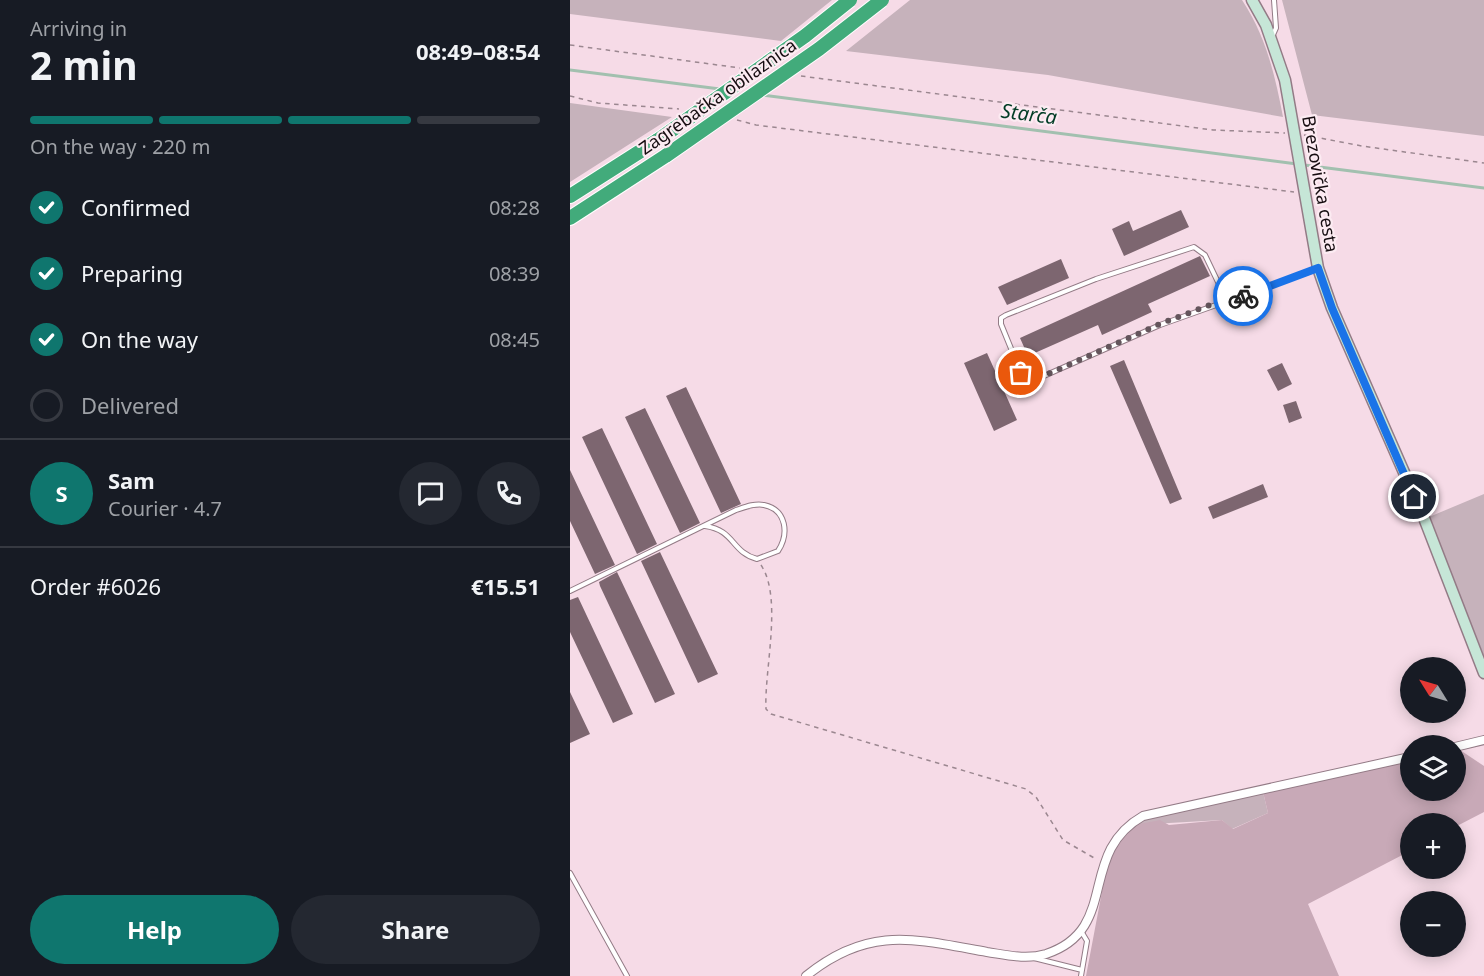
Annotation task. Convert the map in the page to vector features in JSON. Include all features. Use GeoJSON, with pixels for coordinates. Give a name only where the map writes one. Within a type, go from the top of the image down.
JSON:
{"type":"FeatureCollection","features":[{"type":"Feature","properties":{"kind":"highway","name":"Zagrebačka obilaznica"},"geometry":{"type":"LineString","coordinates":[[570,196],[658,140],[805,36],[850,0]]}},
{"type":"Feature","properties":{"kind":"highway","name":"Zagrebačka obilaznica"},"geometry":{"type":"LineString","coordinates":[[570,218],[819,49],[882,0]]}},
{"type":"Feature","properties":{"kind":"main road","name":"Brezovička cesta"},"geometry":{"type":"LineString","coordinates":[[1252,0],[1272,38],[1285,80],[1318,268],[1332,308],[1424,518],[1484,673]]}},
{"type":"Feature","properties":{"kind":"street"},"geometry":{"type":"LineString","coordinates":[[1466,745],[1484,741]]}},
{"type":"Feature","properties":{"kind":"street"},"geometry":{"type":"LineString","coordinates":[[806,976],[827,960],[846,950],[872,942],[897,938],[1032,957],[1060,947],[1081,931],[1092,914],[1103,863],[1118,835],[1130,823],[1143,816],[1400,759]]}},
{"type":"Feature","properties":{"kind":"lane"},"geometry":{"type":"LineString","coordinates":[[1272,38],[1276,28],[1274,0]]}},
{"type":"Feature","properties":{"kind":"lane"},"geometry":{"type":"LineString","coordinates":[[1227,301],[1205,255],[1194,246],[1096,279],[1006,315],[1001,318],[1000,324],[1021,373],[1027,379],[1037,379],[1160,324],[1227,301],[1318,268]]}},
{"type":"Feature","properties":{"kind":"lane"},"geometry":{"type":"LineString","coordinates":[[570,591],[705,526],[752,505],[764,505],[775,509],[782,517],[786,527],[783,543],[778,551],[757,559],[742,552],[727,533],[705,526]]}},
{"type":"Feature","properties":{"kind":"lane"},"geometry":{"type":"LineString","coordinates":[[570,873],[627,976]]}},
{"type":"Feature","properties":{"kind":"lane"},"geometry":{"type":"LineString","coordinates":[[1081,931],[1087,941],[1081,976]]}},
{"type":"Feature","properties":{"kind":"lane"},"geometry":{"type":"LineString","coordinates":[[1032,957],[1082,970]]}},
{"type":"Feature","properties":{"kind":"path"},"geometry":{"type":"LineString","coordinates":[[570,45],[748,69]]}},
{"type":"Feature","properties":{"kind":"path"},"geometry":{"type":"LineString","coordinates":[[795,75],[1484,163]]}},
{"type":"Feature","properties":{"kind":"path"},"geometry":{"type":"LineString","coordinates":[[570,96],[598,103],[686,110]]}},
{"type":"Feature","properties":{"kind":"path"},"geometry":{"type":"LineString","coordinates":[[737,120],[756,125],[1303,188]]}},
{"type":"Feature","properties":{"kind":"path"},"geometry":{"type":"LineString","coordinates":[[757,559],[768,580],[771,646],[766,709],[771,714],[1026,789],[1036,797],[1063,840],[1103,863]]}},
{"type":"Feature","properties":{"kind":"shaded area"},"geometry":{"type":"Polygon","coordinates":[[[570,0],[832,0],[781,41],[570,14],[570,0]]]}},
{"type":"Feature","properties":{"kind":"shaded area"},"geometry":{"type":"Polygon","coordinates":[[[910,0],[1242,0],[1257,28],[1268,56],[1283,117],[1048,75],[846,51],[910,0]]]}},
{"type":"Feature","properties":{"kind":"shaded area"},"geometry":{"type":"Polygon","coordinates":[[[1282,0],[1484,0],[1484,136],[1312,115],[1282,0]]]}},
{"type":"Feature","properties":{"kind":"shaded area"},"geometry":{"type":"Polygon","coordinates":[[[570,103],[672,117],[570,182],[570,103]]]}},
{"type":"Feature","properties":{"kind":"shaded area"},"geometry":{"type":"Polygon","coordinates":[[[1484,494],[1484,656],[1429,517],[1484,494]]]}},
{"type":"Feature","properties":{"kind":"shaded area"},"geometry":{"type":"Polygon","coordinates":[[[1466,754],[1484,766],[1484,812],[1466,821],[1466,813],[1400,813],[1400,856],[1308,904],[1339,976],[1086,976],[1107,865],[1114,848],[1134,825],[1160,820],[1169,825],[1222,820],[1233,829],[1268,813],[1263,792],[1400,763],[1400,801],[1466,801],[1466,754]]]}},
{"type":"Feature","properties":{"kind":"shaded area"},"geometry":{"type":"Polygon","coordinates":[[[1263,792],[1268,813],[1232,829],[1222,820],[1134,825],[1146,818],[1263,792]]]}},
{"type":"Feature","properties":{"kind":"building"},"geometry":{"type":"Polygon","coordinates":[[[1181,210],[1189,227],[1124,256],[1112,229],[1129,221],[1133,231],[1181,210]]]}},
{"type":"Feature","properties":{"kind":"building"},"geometry":{"type":"Polygon","coordinates":[[[1200,256],[1210,276],[1148,304],[1152,312],[1102,335],[1098,325],[1028,356],[1020,338],[1200,256]]]}},
{"type":"Feature","properties":{"kind":"building"},"geometry":{"type":"Polygon","coordinates":[[[1061,259],[1069,278],[1007,305],[998,287],[1061,259]]]}},
{"type":"Feature","properties":{"kind":"building"},"geometry":{"type":"Polygon","coordinates":[[[987,353],[1017,420],[994,431],[964,363],[987,353]]]}},
{"type":"Feature","properties":{"kind":"building"},"geometry":{"type":"Polygon","coordinates":[[[1124,360],[1182,499],[1170,504],[1110,366],[1124,360]]]}},
{"type":"Feature","properties":{"kind":"building"},"geometry":{"type":"Polygon","coordinates":[[[1282,363],[1292,384],[1278,391],[1267,370],[1282,363]]]}},
{"type":"Feature","properties":{"kind":"building"},"geometry":{"type":"Polygon","coordinates":[[[686,387],[741,504],[721,513],[666,396],[686,387]]]}},
{"type":"Feature","properties":{"kind":"building"},"geometry":{"type":"Polygon","coordinates":[[[1296,401],[1302,418],[1289,423],[1283,405],[1296,401]]]}},
{"type":"Feature","properties":{"kind":"building"},"geometry":{"type":"Polygon","coordinates":[[[645,408],[700,523],[680,533],[625,417],[645,408]]]}},
{"type":"Feature","properties":{"kind":"building"},"geometry":{"type":"Polygon","coordinates":[[[602,428],[657,544],[637,554],[582,437],[602,428]]]}},
{"type":"Feature","properties":{"kind":"building"},"geometry":{"type":"Polygon","coordinates":[[[570,470],[615,565],[595,574],[570,521],[570,470]]]}},
{"type":"Feature","properties":{"kind":"building"},"geometry":{"type":"Polygon","coordinates":[[[1263,484],[1268,497],[1213,519],[1208,507],[1263,484]]]}},
{"type":"Feature","properties":{"kind":"building"},"geometry":{"type":"Polygon","coordinates":[[[660,552],[718,674],[698,683],[641,561],[660,552]]]}},
{"type":"Feature","properties":{"kind":"building"},"geometry":{"type":"Polygon","coordinates":[[[617,572],[675,694],[655,703],[600,586],[599,582],[617,572]]]}},
{"type":"Feature","properties":{"kind":"building"},"geometry":{"type":"Polygon","coordinates":[[[578,597],[633,714],[613,723],[570,632],[570,600],[578,597]]]}},
{"type":"Feature","properties":{"kind":"building"},"geometry":{"type":"Polygon","coordinates":[[[570,692],[590,734],[570,743],[570,692]]]}},
{"type":"Feature","properties":{"kind":"waterway","name":"Starča"},"geometry":{"type":"LineString","coordinates":[[570,70],[720,89]]}},
{"type":"Feature","properties":{"kind":"waterway","name":"Starča"},"geometry":{"type":"LineString","coordinates":[[762,95],[1297,164]]}},
{"type":"Feature","properties":{"kind":"waterway","name":"Starča"},"geometry":{"type":"LineString","coordinates":[[1304,165],[1484,188]]}},
{"type":"Feature","properties":{"kind":"way so far"},"geometry":{"type":"LineString","coordinates":[[1021,373],[1027,379],[1037,379],[1160,324],[1207,306],[1243,296]]}},
{"type":"Feature","properties":{"kind":"route"},"geometry":{"type":"LineString","coordinates":[[1243,296],[1318,268],[1332,308],[1414,497]]}}]}
